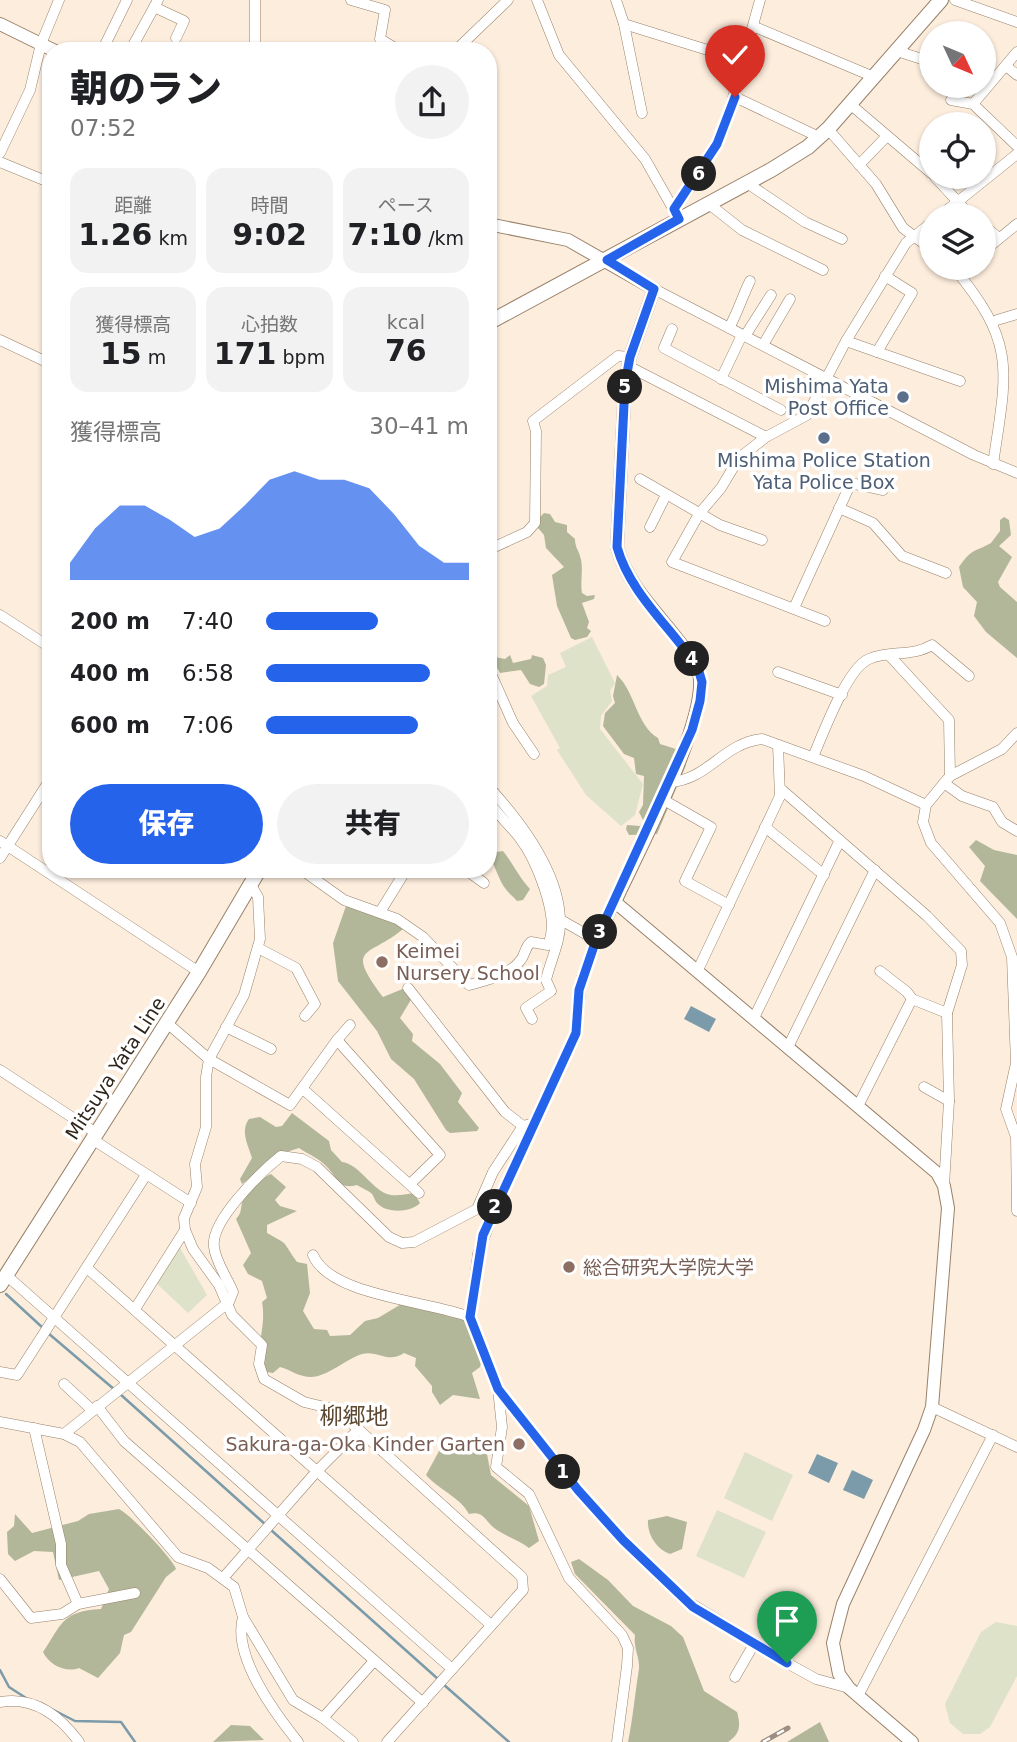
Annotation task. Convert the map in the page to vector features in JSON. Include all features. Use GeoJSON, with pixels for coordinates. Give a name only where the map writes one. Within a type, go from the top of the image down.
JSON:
{"type":"FeatureCollection","features":[{"type":"Feature","properties":{"kind":"main road"},"geometry":{"type":"LineString","coordinates":[[497,318],[607,260],[676,214],[709,204],[786,162],[824,133],[941,0]]}},
{"type":"Feature","properties":{"kind":"main road","name":"Mitsuya Yata Line"},"geometry":{"type":"LineString","coordinates":[[3,1280],[199,972],[255,878]]}},
{"type":"Feature","properties":{"kind":"street"},"geometry":{"type":"LineString","coordinates":[[0,153],[30,90],[41,44],[59,0]]}},
{"type":"Feature","properties":{"kind":"street"},"geometry":{"type":"LineString","coordinates":[[106,42],[127,0]]}},
{"type":"Feature","properties":{"kind":"street"},"geometry":{"type":"LineString","coordinates":[[255,42],[256,0]]}},
{"type":"Feature","properties":{"kind":"street"},"geometry":{"type":"LineString","coordinates":[[351,0],[385,10],[380,38],[386,42]]}},
{"type":"Feature","properties":{"kind":"street"},"geometry":{"type":"LineString","coordinates":[[464,42],[508,0]]}},
{"type":"Feature","properties":{"kind":"street"},"geometry":{"type":"LineString","coordinates":[[537,0],[559,55],[645,159],[676,214]]}},
{"type":"Feature","properties":{"kind":"street"},"geometry":{"type":"LineString","coordinates":[[616,0],[624,24],[642,113]]}},
{"type":"Feature","properties":{"kind":"street"},"geometry":{"type":"LineString","coordinates":[[676,214],[717,144],[735,97],[760,0]]}},
{"type":"Feature","properties":{"kind":"street"},"geometry":{"type":"LineString","coordinates":[[955,0],[1017,22]]}},
{"type":"Feature","properties":{"kind":"street"},"geometry":{"type":"LineString","coordinates":[[135,42],[156,3],[184,21],[176,38]]}},
{"type":"Feature","properties":{"kind":"street"},"geometry":{"type":"LineString","coordinates":[[0,24],[41,44]]}},
{"type":"Feature","properties":{"kind":"street"},"geometry":{"type":"LineString","coordinates":[[624,24],[743,61]]}},
{"type":"Feature","properties":{"kind":"street"},"geometry":{"type":"LineString","coordinates":[[755,27],[874,77]]}},
{"type":"Feature","properties":{"kind":"street"},"geometry":{"type":"LineString","coordinates":[[897,51],[919,58]]}},
{"type":"Feature","properties":{"kind":"street"},"geometry":{"type":"LineString","coordinates":[[973,104],[1017,52]]}},
{"type":"Feature","properties":{"kind":"street"},"geometry":{"type":"LineString","coordinates":[[996,70],[1002,69],[1017,75]]}},
{"type":"Feature","properties":{"kind":"street"},"geometry":{"type":"LineString","coordinates":[[735,97],[824,133],[877,184],[899,222],[919,240]]}},
{"type":"Feature","properties":{"kind":"street"},"geometry":{"type":"LineString","coordinates":[[951,100],[973,104],[1017,146]]}},
{"type":"Feature","properties":{"kind":"street"},"geometry":{"type":"LineString","coordinates":[[850,104],[886,137],[897,141],[919,162]]}},
{"type":"Feature","properties":{"kind":"street"},"geometry":{"type":"LineString","coordinates":[[859,165],[886,137]]}},
{"type":"Feature","properties":{"kind":"street"},"geometry":{"type":"LineString","coordinates":[[945,189],[957,203],[1017,154]]}},
{"type":"Feature","properties":{"kind":"street"},"geometry":{"type":"LineString","coordinates":[[0,162],[42,179]]}},
{"type":"Feature","properties":{"kind":"street"},"geometry":{"type":"LineString","coordinates":[[747,183],[805,222],[842,239]]}},
{"type":"Feature","properties":{"kind":"street"},"geometry":{"type":"LineString","coordinates":[[709,204],[742,230],[823,270]]}},
{"type":"Feature","properties":{"kind":"street"},"geometry":{"type":"LineString","coordinates":[[996,241],[1017,224]]}},
{"type":"Feature","properties":{"kind":"street"},"geometry":{"type":"LineString","coordinates":[[497,226],[568,240],[729,328],[993,464],[1017,473]]}},
{"type":"Feature","properties":{"kind":"street"},"geometry":{"type":"LineString","coordinates":[[825,621],[672,562],[699,514],[721,488],[739,458],[766,437],[807,415],[846,341],[885,276],[906,243],[919,232]]}},
{"type":"Feature","properties":{"kind":"street"},"geometry":{"type":"LineString","coordinates":[[877,352],[912,293],[885,276]]}},
{"type":"Feature","properties":{"kind":"street"},"geometry":{"type":"LineString","coordinates":[[966,280],[997,320],[1013,391],[993,464]]}},
{"type":"Feature","properties":{"kind":"street"},"geometry":{"type":"LineString","coordinates":[[729,328],[741,308],[742,297],[750,281]]}},
{"type":"Feature","properties":{"kind":"street"},"geometry":{"type":"LineString","coordinates":[[617,1742],[628,1648],[616,1625],[569,1578],[529,1494],[496,1467],[502,1427],[498,1389],[470,1317],[483,1235],[528,1125],[576,1033],[579,990],[596,940],[692,730],[702,682],[698,668],[685,649],[632,582],[622,565],[617,547],[616,523],[629,362],[654,289]]}},
{"type":"Feature","properties":{"kind":"street"},"geometry":{"type":"LineString","coordinates":[[721,379],[744,335],[771,295]]}},
{"type":"Feature","properties":{"kind":"street"},"geometry":{"type":"LineString","coordinates":[[763,345],[790,299]]}},
{"type":"Feature","properties":{"kind":"street"},"geometry":{"type":"LineString","coordinates":[[997,320],[1017,314]]}},
{"type":"Feature","properties":{"kind":"street"},"geometry":{"type":"LineString","coordinates":[[672,329],[664,348],[781,410]]}},
{"type":"Feature","properties":{"kind":"street"},"geometry":{"type":"LineString","coordinates":[[0,340],[42,361]]}},
{"type":"Feature","properties":{"kind":"street"},"geometry":{"type":"LineString","coordinates":[[846,341],[960,381]]}},
{"type":"Feature","properties":{"kind":"street"},"geometry":{"type":"LineString","coordinates":[[497,546],[527,532],[535,523],[536,431],[533,421],[618,356],[766,437]]}},
{"type":"Feature","properties":{"kind":"street"},"geometry":{"type":"LineString","coordinates":[[640,479],[720,525],[762,540]]}},
{"type":"Feature","properties":{"kind":"street"},"geometry":{"type":"LineString","coordinates":[[794,608],[851,485],[883,490]]}},
{"type":"Feature","properties":{"kind":"street"},"geometry":{"type":"LineString","coordinates":[[650,527],[666,495]]}},
{"type":"Feature","properties":{"kind":"street"},"geometry":{"type":"LineString","coordinates":[[839,508],[873,523],[902,556],[946,573]]}},
{"type":"Feature","properties":{"kind":"street"},"geometry":{"type":"LineString","coordinates":[[0,615],[42,642]]}},
{"type":"Feature","properties":{"kind":"street"},"geometry":{"type":"LineString","coordinates":[[813,757],[853,673],[864,662],[889,654],[922,652],[932,645],[970,676]]}},
{"type":"Feature","properties":{"kind":"street"},"geometry":{"type":"LineString","coordinates":[[889,654],[949,720],[947,780],[962,796],[993,807],[1002,822],[1017,831]]}},
{"type":"Feature","properties":{"kind":"street"},"geometry":{"type":"LineString","coordinates":[[778,672],[842,695]]}},
{"type":"Feature","properties":{"kind":"street"},"geometry":{"type":"LineString","coordinates":[[497,687],[513,723],[534,754]]}},
{"type":"Feature","properties":{"kind":"street"},"geometry":{"type":"LineString","coordinates":[[1017,733],[1013,743],[947,780],[926,806],[923,822],[927,836],[1000,923],[1012,957],[1016,1063],[1006,1109],[1016,1137],[1017,1211]]}},
{"type":"Feature","properties":{"kind":"street"},"geometry":{"type":"LineString","coordinates":[[670,782],[690,780],[724,753],[758,739],[882,784],[926,806]]}},
{"type":"Feature","properties":{"kind":"street"},"geometry":{"type":"LineString","coordinates":[[697,972],[782,790],[778,745]]}},
{"type":"Feature","properties":{"kind":"street"},"geometry":{"type":"LineString","coordinates":[[0,858],[4,843],[42,790]]}},
{"type":"Feature","properties":{"kind":"street"},"geometry":{"type":"LineString","coordinates":[[782,790],[875,870],[961,951],[962,965],[947,1013],[948,1101],[944,1186],[948,1208],[932,1407],[836,1623],[833,1643],[839,1674],[853,1692],[912,1742]]}},
{"type":"Feature","properties":{"kind":"street"},"geometry":{"type":"LineString","coordinates":[[497,796],[513,813],[546,865],[561,920],[546,980],[551,991],[526,1008],[532,1018]]}},
{"type":"Feature","properties":{"kind":"street"},"geometry":{"type":"LineString","coordinates":[[662,799],[711,827],[685,881],[729,905]]}},
{"type":"Feature","properties":{"kind":"street"},"geometry":{"type":"LineString","coordinates":[[497,810],[520,838],[538,869],[554,928],[548,945],[548,970]]}},
{"type":"Feature","properties":{"kind":"street"},"geometry":{"type":"LineString","coordinates":[[765,827],[824,875]]}},
{"type":"Feature","properties":{"kind":"street"},"geometry":{"type":"LineString","coordinates":[[754,1018],[840,840]]}},
{"type":"Feature","properties":{"kind":"street"},"geometry":{"type":"LineString","coordinates":[[4,843],[42,868]]}},
{"type":"Feature","properties":{"kind":"street"},"geometry":{"type":"LineString","coordinates":[[788,1047],[875,870]]}},
{"type":"Feature","properties":{"kind":"street"},"geometry":{"type":"LineString","coordinates":[[57,878],[199,972]]}},
{"type":"Feature","properties":{"kind":"street"},"geometry":{"type":"LineString","coordinates":[[313,878],[344,900],[397,919],[424,937],[469,985],[504,974],[521,960],[525,947],[531,942],[548,945]]}},
{"type":"Feature","properties":{"kind":"street"},"geometry":{"type":"LineString","coordinates":[[380,912],[401,878]]}},
{"type":"Feature","properties":{"kind":"street"},"geometry":{"type":"LineString","coordinates":[[477,878],[484,883]]}},
{"type":"Feature","properties":{"kind":"street"},"geometry":{"type":"LineString","coordinates":[[251,886],[257,891],[259,907],[261,927],[258,947],[243,995],[209,1059],[206,1077],[206,1127],[195,1164],[198,1187],[184,1218],[185,1230],[202,1266],[229,1302],[232,1315],[262,1345],[260,1364],[264,1379],[296,1399],[337,1410],[522,1577],[523,1590],[387,1742]]}},
{"type":"Feature","properties":{"kind":"street"},"geometry":{"type":"LineString","coordinates":[[615,902],[937,1173],[944,1186]]}},
{"type":"Feature","properties":{"kind":"street"},"geometry":{"type":"LineString","coordinates":[[561,920],[596,940]]}},
{"type":"Feature","properties":{"kind":"street"},"geometry":{"type":"LineString","coordinates":[[258,947],[296,968],[316,1004],[305,1016]]}},
{"type":"Feature","properties":{"kind":"street"},"geometry":{"type":"LineString","coordinates":[[880,971],[912,999],[947,1013]]}},
{"type":"Feature","properties":{"kind":"street"},"geometry":{"type":"LineString","coordinates":[[408,988],[505,1112],[528,1125]]}},
{"type":"Feature","properties":{"kind":"street"},"geometry":{"type":"LineString","coordinates":[[858,1106],[912,999]]}},
{"type":"Feature","properties":{"kind":"street"},"geometry":{"type":"LineString","coordinates":[[167,1023],[209,1059],[290,1105],[350,1026]]}},
{"type":"Feature","properties":{"kind":"street"},"geometry":{"type":"LineString","coordinates":[[226,1027],[271,1049]]}},
{"type":"Feature","properties":{"kind":"street"},"geometry":{"type":"LineString","coordinates":[[337,1040],[440,1155],[410,1184]]}},
{"type":"Feature","properties":{"kind":"street"},"geometry":{"type":"LineString","coordinates":[[0,1070],[146,1175],[191,1203]]}},
{"type":"Feature","properties":{"kind":"street"},"geometry":{"type":"LineString","coordinates":[[924,1087],[948,1101]]}},
{"type":"Feature","properties":{"kind":"street"},"geometry":{"type":"LineString","coordinates":[[303,1089],[419,1193]]}},
{"type":"Feature","properties":{"kind":"street"},"geometry":{"type":"LineString","coordinates":[[64,1434],[229,1302],[233,1292],[217,1260],[215,1234],[244,1192],[281,1156],[302,1159],[317,1167],[390,1237],[402,1242],[414,1242],[477,1209],[493,1172],[528,1125]]}},
{"type":"Feature","properties":{"kind":"street"},"geometry":{"type":"LineString","coordinates":[[0,1371],[17,1375],[146,1175]]}},
{"type":"Feature","properties":{"kind":"street"},"geometry":{"type":"LineString","coordinates":[[135,1309],[185,1230]]}},
{"type":"Feature","properties":{"kind":"street"},"geometry":{"type":"LineString","coordinates":[[313,1255],[318,1267],[337,1282],[395,1298],[443,1306],[470,1317]]}},
{"type":"Feature","properties":{"kind":"street"},"geometry":{"type":"LineString","coordinates":[[87,1268],[491,1625]]}},
{"type":"Feature","properties":{"kind":"street"},"geometry":{"type":"LineString","coordinates":[[3,1280],[55,1317],[276,1518],[452,1669]]}},
{"type":"Feature","properties":{"kind":"street"},"geometry":{"type":"LineString","coordinates":[[64,1384],[94,1408],[124,1441],[247,1551],[423,1703]]}},
{"type":"Feature","properties":{"kind":"street"},"geometry":{"type":"LineString","coordinates":[[498,1389],[578,1490],[627,1544],[693,1607],[816,1679],[853,1692]]}},
{"type":"Feature","properties":{"kind":"street"},"geometry":{"type":"LineString","coordinates":[[932,1407],[1017,1447]]}},
{"type":"Feature","properties":{"kind":"street"},"geometry":{"type":"LineString","coordinates":[[0,1422],[75,1438],[178,1557],[223,1577],[238,1594],[243,1617],[293,1700],[323,1718],[353,1742]]}},
{"type":"Feature","properties":{"kind":"street"},"geometry":{"type":"LineString","coordinates":[[34,1428],[58,1531],[61,1565],[78,1604]]}},
{"type":"Feature","properties":{"kind":"street"},"geometry":{"type":"LineString","coordinates":[[223,1577],[317,1471],[358,1430]]}},
{"type":"Feature","properties":{"kind":"street"},"geometry":{"type":"LineString","coordinates":[[853,1692],[993,1436]]}},
{"type":"Feature","properties":{"kind":"street"},"geometry":{"type":"LineString","coordinates":[[0,1579],[31,1618],[62,1614],[78,1604],[135,1593]]}},
{"type":"Feature","properties":{"kind":"street"},"geometry":{"type":"LineString","coordinates":[[243,1617],[239,1638],[248,1664],[298,1742]]}},
{"type":"Feature","properties":{"kind":"street"},"geometry":{"type":"LineString","coordinates":[[734,1677],[754,1644]]}},
{"type":"Feature","properties":{"kind":"street"},"geometry":{"type":"LineString","coordinates":[[323,1718],[374,1661]]}},
{"type":"Feature","properties":{"kind":"street"},"geometry":{"type":"LineString","coordinates":[[0,1702],[21,1702],[55,1714],[79,1742]]}},
{"type":"Feature","properties":{"kind":"green space"},"geometry":{"type":"Polygon","coordinates":[[[544,513],[550,514],[555,522],[567,525],[567,532],[575,539],[581,560],[582,593],[587,596],[595,595],[594,599],[582,603],[589,622],[587,628],[591,631],[587,637],[575,640],[571,638],[557,606],[552,575],[564,567],[546,548],[544,535],[538,528],[540,517],[544,513]]]}},
{"type":"Feature","properties":{"kind":"green space"},"geometry":{"type":"Polygon","coordinates":[[[1004,517],[1009,520],[1011,535],[999,546],[1012,557],[998,582],[1017,602],[1017,658],[986,632],[974,616],[977,602],[963,587],[959,567],[971,553],[991,543],[1000,531],[1000,520],[1004,517]]]}},
{"type":"Feature","properties":{"kind":"green space"},"geometry":{"type":"Polygon","coordinates":[[[592,637],[615,683],[610,691],[612,701],[601,716],[600,729],[643,784],[635,815],[621,826],[586,795],[557,750],[560,748],[531,696],[547,686],[548,675],[566,667],[560,653],[592,637]]]}},
{"type":"Feature","properties":{"kind":"green space"},"geometry":{"type":"Polygon","coordinates":[[[510,655],[513,663],[531,659],[532,655],[543,658],[546,665],[544,684],[539,687],[530,684],[521,670],[500,673],[497,657],[505,659],[510,655]]]}},
{"type":"Feature","properties":{"kind":"green space"},"geometry":{"type":"Polygon","coordinates":[[[617,675],[651,733],[658,738],[660,744],[676,749],[686,765],[657,834],[629,835],[626,829],[627,825],[640,826],[644,822],[639,812],[643,805],[644,776],[636,774],[634,758],[624,754],[603,726],[605,713],[615,703],[613,696],[617,675]]]}},
{"type":"Feature","properties":{"kind":"green space"},"geometry":{"type":"Polygon","coordinates":[[[976,840],[994,850],[1017,855],[1017,919],[980,881],[985,866],[969,847],[976,840]]]}},
{"type":"Feature","properties":{"kind":"green space"},"geometry":{"type":"Polygon","coordinates":[[[503,851],[530,889],[523,900],[517,901],[503,885],[497,871],[497,852],[503,851]]]}},
{"type":"Feature","properties":{"kind":"green space"},"geometry":{"type":"Polygon","coordinates":[[[346,906],[385,916],[404,928],[366,954],[363,960],[365,968],[383,997],[405,988],[412,998],[400,1018],[413,1034],[412,1041],[440,1064],[462,1093],[458,1102],[479,1128],[477,1131],[450,1133],[446,1130],[414,1079],[391,1059],[377,1031],[338,981],[333,943],[346,906]]]}},
{"type":"Feature","properties":{"kind":"green space"},"geometry":{"type":"Polygon","coordinates":[[[292,1113],[329,1141],[331,1150],[342,1162],[354,1167],[381,1191],[393,1195],[414,1193],[420,1203],[400,1211],[382,1207],[370,1193],[357,1185],[346,1186],[339,1182],[324,1164],[299,1148],[277,1155],[242,1184],[240,1179],[252,1158],[245,1133],[249,1119],[260,1117],[276,1127],[282,1126],[292,1113]]]}},
{"type":"Feature","properties":{"kind":"green space"},"geometry":{"type":"Polygon","coordinates":[[[271,1174],[286,1187],[275,1200],[280,1206],[297,1211],[267,1225],[267,1233],[285,1244],[297,1262],[307,1264],[310,1293],[303,1311],[314,1329],[327,1330],[330,1336],[350,1335],[365,1321],[378,1318],[403,1303],[433,1309],[467,1321],[482,1358],[480,1367],[472,1373],[480,1399],[453,1395],[440,1405],[432,1392],[432,1386],[415,1366],[416,1358],[404,1353],[393,1357],[362,1354],[330,1371],[311,1377],[280,1367],[273,1373],[267,1372],[261,1344],[262,1302],[267,1298],[262,1281],[248,1274],[243,1265],[251,1253],[236,1219],[246,1195],[258,1182],[271,1174]]]}},
{"type":"Feature","properties":{"kind":"green space"},"geometry":{"type":"Polygon","coordinates":[[[179,1246],[207,1295],[188,1313],[154,1281],[179,1246]]]}},
{"type":"Feature","properties":{"kind":"green space"},"geometry":{"type":"Polygon","coordinates":[[[445,1440],[487,1454],[491,1475],[529,1506],[539,1541],[529,1548],[497,1530],[480,1515],[469,1514],[460,1503],[426,1475],[445,1440]]]}},
{"type":"Feature","properties":{"kind":"green space"},"geometry":{"type":"Polygon","coordinates":[[[745,1452],[793,1475],[772,1521],[724,1498],[745,1452]]]}},
{"type":"Feature","properties":{"kind":"green space"},"geometry":{"type":"Polygon","coordinates":[[[119,1509],[150,1537],[176,1569],[166,1577],[131,1632],[124,1635],[120,1653],[98,1678],[79,1668],[58,1667],[49,1661],[43,1652],[64,1621],[78,1613],[101,1609],[109,1589],[99,1571],[59,1580],[53,1552],[34,1551],[15,1561],[8,1554],[7,1532],[14,1526],[15,1514],[32,1533],[78,1521],[89,1514],[119,1509]]]}},
{"type":"Feature","properties":{"kind":"green space"},"geometry":{"type":"Polygon","coordinates":[[[717,1510],[766,1532],[744,1578],[696,1556],[717,1510]]]}},
{"type":"Feature","properties":{"kind":"green space"},"geometry":{"type":"Polygon","coordinates":[[[667,1516],[687,1522],[682,1549],[670,1554],[657,1545],[648,1525],[648,1520],[667,1516]]]}},
{"type":"Feature","properties":{"kind":"green space"},"geometry":{"type":"Polygon","coordinates":[[[579,1559],[608,1580],[633,1606],[671,1626],[683,1637],[704,1691],[737,1712],[738,1729],[732,1739],[728,1742],[628,1742],[639,1669],[635,1635],[575,1574],[571,1562],[579,1559]]]}},
{"type":"Feature","properties":{"kind":"green space"},"geometry":{"type":"Polygon","coordinates":[[[996,1622],[1017,1626],[1017,1676],[990,1727],[980,1734],[963,1734],[950,1723],[945,1704],[981,1632],[996,1622]]]}},
{"type":"Feature","properties":{"kind":"green space"},"geometry":{"type":"Polygon","coordinates":[[[820,1722],[829,1742],[787,1742],[820,1722]]]}},
{"type":"Feature","properties":{"kind":"green space"},"geometry":{"type":"Polygon","coordinates":[[[231,1725],[250,1726],[264,1740],[213,1742],[231,1725]]]}},
{"type":"Feature","properties":{"kind":"water"},"geometry":{"type":"Polygon","coordinates":[[[691,1006],[716,1019],[709,1032],[684,1019],[691,1006]]]}},
{"type":"Feature","properties":{"kind":"water"},"geometry":{"type":"Polygon","coordinates":[[[817,1454],[838,1463],[829,1483],[808,1473],[817,1454]]]}},
{"type":"Feature","properties":{"kind":"water"},"geometry":{"type":"Polygon","coordinates":[[[852,1470],[873,1480],[864,1499],[843,1490],[852,1470]]]}},
{"type":"Feature","properties":{"kind":"waterway"},"geometry":{"type":"LineString","coordinates":[[6,1294],[43,1328]]}},
{"type":"Feature","properties":{"kind":"waterway"},"geometry":{"type":"LineString","coordinates":[[48,1333],[115,1390]]}},
{"type":"Feature","properties":{"kind":"waterway"},"geometry":{"type":"LineString","coordinates":[[120,1394],[266,1525]]}},
{"type":"Feature","properties":{"kind":"waterway"},"geometry":{"type":"LineString","coordinates":[[271,1530],[438,1679]]}},
{"type":"Feature","properties":{"kind":"waterway"},"geometry":{"type":"LineString","coordinates":[[0,1670],[9,1687],[26,1698]]}},
{"type":"Feature","properties":{"kind":"waterway"},"geometry":{"type":"LineString","coordinates":[[443,1684],[509,1742]]}},
{"type":"Feature","properties":{"kind":"waterway"},"geometry":{"type":"LineString","coordinates":[[36,1701],[75,1721],[121,1722],[135,1742]]}},
{"type":"Feature","properties":{"kind":"railway"},"geometry":{"type":"LineString","coordinates":[[763,1742],[788,1728]]}},
{"type":"Feature","properties":{"kind":"place","name":"Mishima Yata Post Office"},"geometry":{"type":"Point","coordinates":[903,397]}},
{"type":"Feature","properties":{"kind":"place","name":"Mishima Police Station Yata Police Box"},"geometry":{"type":"Point","coordinates":[824,438]}},
{"type":"Feature","properties":{"kind":"place","name":"Keimei Nursery School"},"geometry":{"type":"Point","coordinates":[382,962]}},
{"type":"Feature","properties":{"kind":"place","name":"総合研究大学院大学"},"geometry":{"type":"Point","coordinates":[569,1267]}},
{"type":"Feature","properties":{"kind":"place","name":"Sakura-ga-Oka Kinder Garten"},"geometry":{"type":"Point","coordinates":[519,1444]}},
{"type":"Feature","properties":{"kind":"district","name":"柳郷地"},"geometry":{"type":"Point","coordinates":[354,1416]}},
{"type":"Feature","properties":{"kind":"route"},"geometry":{"type":"LineString","coordinates":[[735,97],[717,144],[674,209],[679,219],[607,260],[654,289],[630,357],[625,384],[616,523],[617,547],[622,565],[632,582],[698,668],[702,682],[700,701],[692,730],[670,782],[596,940],[582,977],[576,1033],[483,1235],[471,1297],[470,1317],[498,1389],[549,1455],[623,1540],[693,1607],[787,1663]]}}]}
